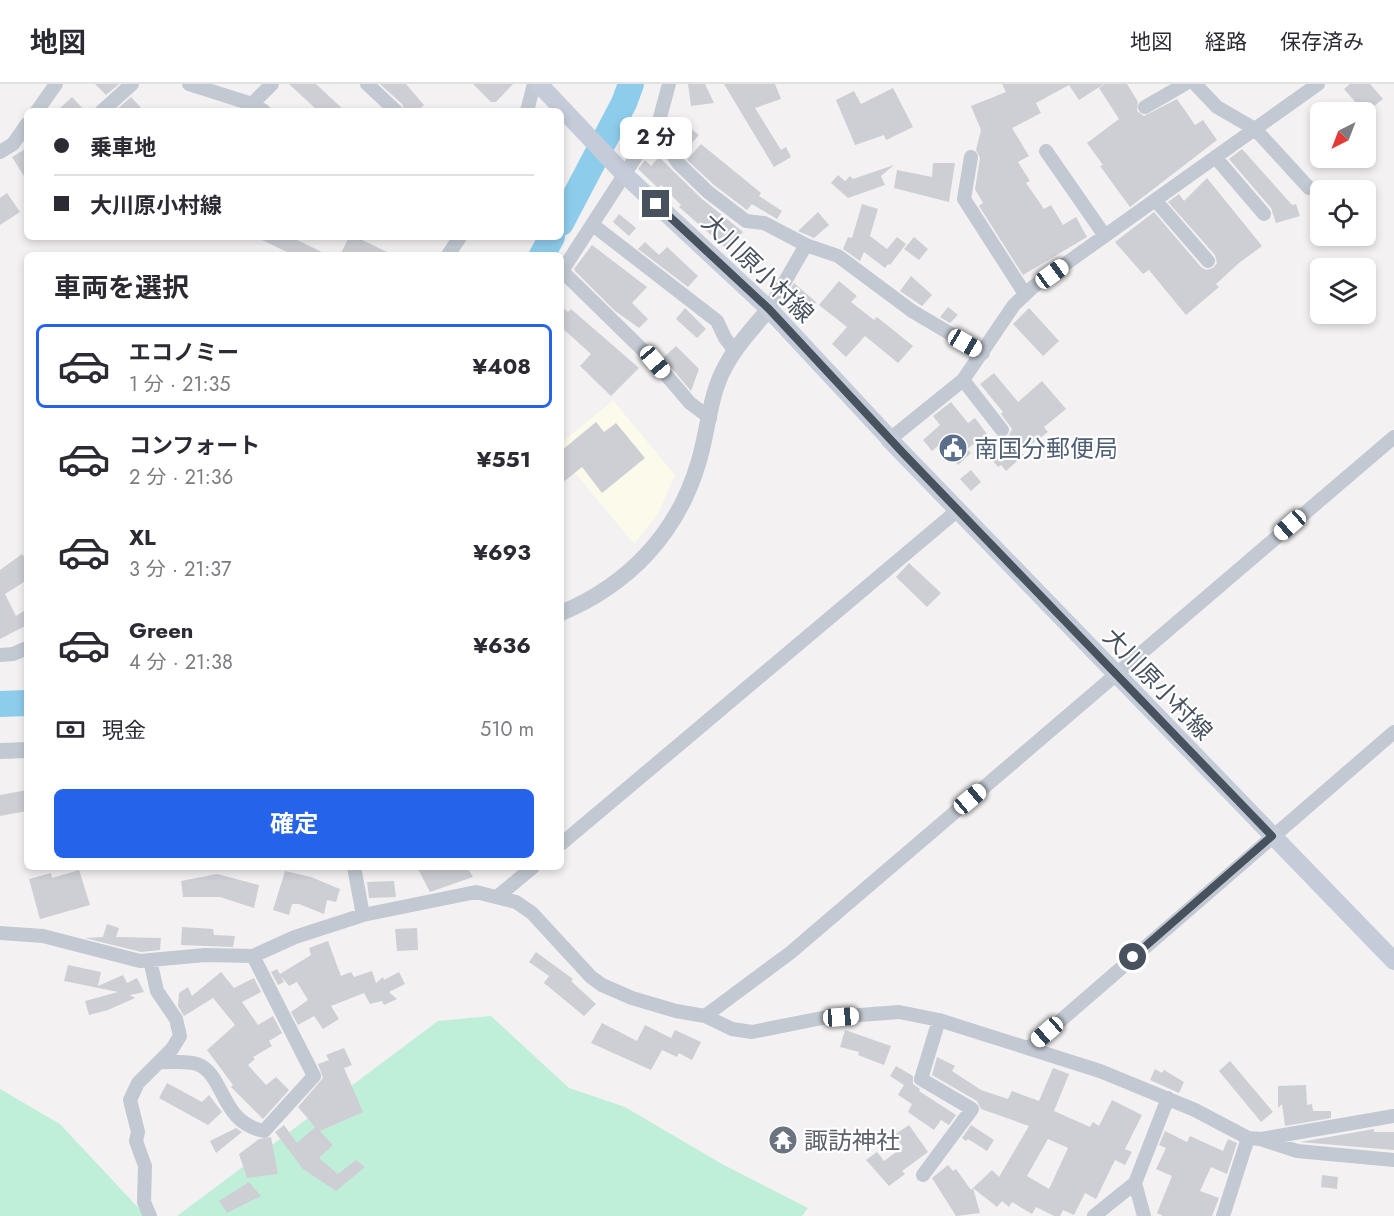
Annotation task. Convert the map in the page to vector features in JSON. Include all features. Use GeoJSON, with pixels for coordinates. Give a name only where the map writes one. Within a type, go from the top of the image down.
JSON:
{"type":"FeatureCollection","features":[{"type":"Feature","properties":{"kind":"main road","name":"大川原小村線"},"geometry":{"type":"LineString","coordinates":[[545,90],[562,108]]}},
{"type":"Feature","properties":{"kind":"main road","name":"大川原小村線"},"geometry":{"type":"LineString","coordinates":[[564,110],[624,174],[769,309],[958,510],[1394,960]]}},
{"type":"Feature","properties":{"kind":"street"},"geometry":{"type":"LineString","coordinates":[[39,108],[56,84]]}},
{"type":"Feature","properties":{"kind":"street"},"geometry":{"type":"LineString","coordinates":[[105,108],[132,84]]}},
{"type":"Feature","properties":{"kind":"street"},"geometry":{"type":"LineString","coordinates":[[189,84],[258,108],[262,87]]}},
{"type":"Feature","properties":{"kind":"street"},"geometry":{"type":"LineString","coordinates":[[367,84],[393,108]]}},
{"type":"Feature","properties":{"kind":"street"},"geometry":{"type":"LineString","coordinates":[[528,108],[534,84]]}},
{"type":"Feature","properties":{"kind":"street"},"geometry":{"type":"LineString","coordinates":[[564,268],[659,121],[669,84]]}},
{"type":"Feature","properties":{"kind":"street"},"geometry":{"type":"LineString","coordinates":[[1145,107],[1185,84]]}},
{"type":"Feature","properties":{"kind":"street"},"geometry":{"type":"LineString","coordinates":[[1195,84],[1217,107],[1255,129],[1309,188]]}},
{"type":"Feature","properties":{"kind":"street"},"geometry":{"type":"LineString","coordinates":[[890,439],[963,380],[1014,305],[1025,294],[1318,84]]}},
{"type":"Feature","properties":{"kind":"street"},"geometry":{"type":"LineString","coordinates":[[659,121],[663,140],[678,163],[708,192],[746,221],[764,223],[806,245],[838,256],[912,311],[983,353]]}},
{"type":"Feature","properties":{"kind":"street"},"geometry":{"type":"LineString","coordinates":[[0,152],[13,144],[24,128]]}},
{"type":"Feature","properties":{"kind":"street"},"geometry":{"type":"LineString","coordinates":[[1046,151],[1105,236]]}},
{"type":"Feature","properties":{"kind":"street"},"geometry":{"type":"LineString","coordinates":[[971,157],[964,199],[1025,294]]}},
{"type":"Feature","properties":{"kind":"street"},"geometry":{"type":"LineString","coordinates":[[1216,158],[1264,214]]}},
{"type":"Feature","properties":{"kind":"street"},"geometry":{"type":"LineString","coordinates":[[1156,201],[1208,261]]}},
{"type":"Feature","properties":{"kind":"street"},"geometry":{"type":"LineString","coordinates":[[593,225],[717,321],[724,338],[735,351]]}},
{"type":"Feature","properties":{"kind":"street"},"geometry":{"type":"LineString","coordinates":[[564,612],[593,600],[626,577],[667,530],[683,504],[698,465],[716,388],[735,351],[769,309],[806,245]]}},
{"type":"Feature","properties":{"kind":"street"},"geometry":{"type":"LineString","coordinates":[[564,273],[655,362],[690,403],[710,418]]}},
{"type":"Feature","properties":{"kind":"street"},"geometry":{"type":"LineString","coordinates":[[963,380],[1002,430]]}},
{"type":"Feature","properties":{"kind":"street"},"geometry":{"type":"LineString","coordinates":[[705,1016],[790,953],[1394,437]]}},
{"type":"Feature","properties":{"kind":"street"},"geometry":{"type":"LineString","coordinates":[[564,841],[958,510]]}},
{"type":"Feature","properties":{"kind":"street"},"geometry":{"type":"LineString","coordinates":[[0,655],[13,654],[24,649]]}},
{"type":"Feature","properties":{"kind":"street"},"geometry":{"type":"LineString","coordinates":[[1030,1047],[1394,732]]}},
{"type":"Feature","properties":{"kind":"street"},"geometry":{"type":"LineString","coordinates":[[0,751],[24,750]]}},
{"type":"Feature","properties":{"kind":"street"},"geometry":{"type":"LineString","coordinates":[[355,870],[363,915]]}},
{"type":"Feature","properties":{"kind":"street"},"geometry":{"type":"LineString","coordinates":[[497,897],[530,870]]}},
{"type":"Feature","properties":{"kind":"street"},"geometry":{"type":"LineString","coordinates":[[0,933],[43,936],[140,961],[205,955],[253,956],[295,937],[363,915],[476,892],[516,902],[532,913],[602,985],[632,998],[676,1011],[705,1016],[732,1029],[752,1032],[822,1018],[899,1012],[939,1020],[1100,1071],[1168,1098],[1254,1138],[1297,1151],[1394,1160]]}},
{"type":"Feature","properties":{"kind":"street"},"geometry":{"type":"LineString","coordinates":[[159,1062],[197,1064],[210,1075],[231,1112],[243,1124],[264,1131],[314,1076],[253,956]]}},
{"type":"Feature","properties":{"kind":"street"},"geometry":{"type":"LineString","coordinates":[[150,960],[157,991],[176,1019],[180,1036],[172,1049],[138,1083],[130,1100],[138,1132],[136,1141],[145,1166],[144,1202],[150,1216]]}},
{"type":"Feature","properties":{"kind":"street"},"geometry":{"type":"LineString","coordinates":[[923,1175],[972,1109],[921,1079],[939,1020]]}},
{"type":"Feature","properties":{"kind":"street"},"geometry":{"type":"LineString","coordinates":[[1094,1216],[1135,1183],[1168,1098]]}},
{"type":"Feature","properties":{"kind":"street"},"geometry":{"type":"LineString","coordinates":[[1254,1138],[1394,1116]]}},
{"type":"Feature","properties":{"kind":"street"},"geometry":{"type":"LineString","coordinates":[[1223,1216],[1254,1138]]}},
{"type":"Feature","properties":{"kind":"street"},"geometry":{"type":"LineString","coordinates":[[1135,1183],[1144,1216]]}},
{"type":"Feature","properties":{"kind":"shaded area"},"geometry":{"type":"Polygon","coordinates":[[[613,400],[675,475],[658,514],[634,544],[564,460],[564,441],[613,400]]]}},
{"type":"Feature","properties":{"kind":"green space"},"geometry":{"type":"Polygon","coordinates":[[[491,1016],[569,1088],[625,1107],[722,1164],[808,1208],[802,1216],[177,1216],[438,1021],[491,1016]]]}},
{"type":"Feature","properties":{"kind":"green space"},"geometry":{"type":"Polygon","coordinates":[[[0,1089],[60,1124],[146,1216],[0,1216],[0,1089]]]}},
{"type":"Feature","properties":{"kind":"building"},"geometry":{"type":"Polygon","coordinates":[[[95,84],[119,84],[106,95],[95,84]]]}},
{"type":"Feature","properties":{"kind":"building"},"geometry":{"type":"Polygon","coordinates":[[[289,84],[316,84],[342,108],[315,108],[289,84]]]}},
{"type":"Feature","properties":{"kind":"building"},"geometry":{"type":"Polygon","coordinates":[[[380,84],[406,84],[424,105],[421,108],[404,108],[380,84]]]}},
{"type":"Feature","properties":{"kind":"building"},"geometry":{"type":"Polygon","coordinates":[[[473,84],[513,84],[496,102],[491,102],[473,84]]]}},
{"type":"Feature","properties":{"kind":"building"},"geometry":{"type":"Polygon","coordinates":[[[688,84],[705,84],[714,103],[691,106],[688,84]]]}},
{"type":"Feature","properties":{"kind":"building"},"geometry":{"type":"Polygon","coordinates":[[[724,84],[775,84],[781,99],[755,108],[781,150],[786,147],[791,157],[774,167],[724,84]]]}},
{"type":"Feature","properties":{"kind":"building"},"geometry":{"type":"Polygon","coordinates":[[[1002,84],[1104,84],[1079,100],[1069,85],[1036,103],[1041,113],[1012,128],[1029,156],[1018,162],[1030,181],[1026,183],[1044,209],[1051,205],[1063,225],[1076,217],[1087,237],[1023,275],[979,206],[983,203],[975,189],[980,158],[976,150],[981,130],[971,106],[1006,92],[1002,84]]]}},
{"type":"Feature","properties":{"kind":"building"},"geometry":{"type":"Polygon","coordinates":[[[1105,84],[1127,84],[1138,102],[1137,111],[1144,116],[1177,99],[1195,125],[1203,120],[1217,140],[1130,207],[1100,166],[1103,165],[1087,143],[1119,119],[1099,88],[1105,84]]]}},
{"type":"Feature","properties":{"kind":"building"},"geometry":{"type":"Polygon","coordinates":[[[1350,84],[1370,84],[1383,99],[1376,104],[1376,102],[1355,102],[1344,89],[1350,84]]]}},
{"type":"Feature","properties":{"kind":"building"},"geometry":{"type":"Polygon","coordinates":[[[893,88],[913,127],[886,140],[884,135],[855,145],[836,100],[854,91],[861,104],[893,88]]]}},
{"type":"Feature","properties":{"kind":"building"},"geometry":{"type":"Polygon","coordinates":[[[72,97],[82,108],[60,108],[72,97]]]}},
{"type":"Feature","properties":{"kind":"building"},"geometry":{"type":"Polygon","coordinates":[[[131,97],[141,108],[118,108],[131,97]]]}},
{"type":"Feature","properties":{"kind":"building"},"geometry":{"type":"Polygon","coordinates":[[[677,118],[699,135],[689,146],[670,130],[669,127],[677,118]]]}},
{"type":"Feature","properties":{"kind":"building"},"geometry":{"type":"Polygon","coordinates":[[[701,144],[761,193],[759,196],[782,211],[777,219],[752,204],[747,210],[714,185],[687,160],[701,144]]]}},
{"type":"Feature","properties":{"kind":"building"},"geometry":{"type":"Polygon","coordinates":[[[1242,149],[1292,205],[1296,204],[1300,216],[1276,223],[1271,208],[1229,159],[1242,149]]]}},
{"type":"Feature","properties":{"kind":"building"},"geometry":{"type":"Polygon","coordinates":[[[24,150],[24,176],[12,157],[24,150]]]}},
{"type":"Feature","properties":{"kind":"building"},"geometry":{"type":"Polygon","coordinates":[[[659,157],[702,199],[743,232],[727,249],[679,207],[681,205],[661,185],[658,188],[638,169],[645,160],[651,166],[659,157]]]}},
{"type":"Feature","properties":{"kind":"building"},"geometry":{"type":"Polygon","coordinates":[[[933,163],[955,163],[949,202],[894,188],[897,170],[932,177],[933,163]]]}},
{"type":"Feature","properties":{"kind":"building"},"geometry":{"type":"Polygon","coordinates":[[[894,165],[881,176],[885,185],[848,198],[831,183],[838,175],[845,181],[850,176],[853,179],[894,165]]]}},
{"type":"Feature","properties":{"kind":"building"},"geometry":{"type":"Polygon","coordinates":[[[1207,178],[1262,246],[1239,263],[1216,284],[1219,287],[1186,315],[1149,270],[1143,274],[1115,242],[1154,212],[1201,267],[1206,270],[1213,268],[1217,263],[1215,255],[1168,202],[1179,194],[1184,201],[1207,178]]]}},
{"type":"Feature","properties":{"kind":"building"},"geometry":{"type":"Polygon","coordinates":[[[7,193],[20,212],[0,225],[0,198],[7,193]]]}},
{"type":"Feature","properties":{"kind":"building"},"geometry":{"type":"Polygon","coordinates":[[[862,204],[878,209],[870,236],[887,249],[897,237],[906,244],[885,268],[864,252],[860,261],[843,249],[848,237],[852,238],[862,204]]]}},
{"type":"Feature","properties":{"kind":"building"},"geometry":{"type":"Polygon","coordinates":[[[818,212],[829,225],[814,238],[798,231],[818,212]]]}},
{"type":"Feature","properties":{"kind":"building"},"geometry":{"type":"Polygon","coordinates":[[[619,214],[636,228],[629,236],[613,222],[619,214]]]}},
{"type":"Feature","properties":{"kind":"building"},"geometry":{"type":"Polygon","coordinates":[[[914,237],[928,249],[919,260],[904,249],[914,237]]]}},
{"type":"Feature","properties":{"kind":"building"},"geometry":{"type":"Polygon","coordinates":[[[262,240],[297,240],[322,252],[287,252],[262,240]]]}},
{"type":"Feature","properties":{"kind":"building"},"geometry":{"type":"Polygon","coordinates":[[[348,240],[362,240],[387,252],[342,252],[348,240]]]}},
{"type":"Feature","properties":{"kind":"building"},"geometry":{"type":"Polygon","coordinates":[[[645,242],[659,255],[667,247],[698,276],[688,287],[638,249],[645,242]]]}},
{"type":"Feature","properties":{"kind":"building"},"geometry":{"type":"Polygon","coordinates":[[[592,245],[647,287],[632,303],[648,319],[639,328],[615,311],[575,271],[574,269],[592,245]]]}},
{"type":"Feature","properties":{"kind":"building"},"geometry":{"type":"Polygon","coordinates":[[[911,276],[932,295],[922,306],[900,291],[911,276]]]}},
{"type":"Feature","properties":{"kind":"building"},"geometry":{"type":"Polygon","coordinates":[[[839,281],[857,296],[851,302],[874,320],[877,317],[913,346],[898,363],[865,336],[846,357],[832,344],[847,327],[819,305],[839,281]]]}},
{"type":"Feature","properties":{"kind":"building"},"geometry":{"type":"Polygon","coordinates":[[[794,283],[816,302],[805,315],[785,299],[794,283]]]}},
{"type":"Feature","properties":{"kind":"building"},"geometry":{"type":"Polygon","coordinates":[[[948,307],[958,315],[950,323],[940,317],[948,307]]]}},
{"type":"Feature","properties":{"kind":"building"},"geometry":{"type":"Polygon","coordinates":[[[685,308],[706,329],[697,338],[676,319],[685,308]]]}},
{"type":"Feature","properties":{"kind":"building"},"geometry":{"type":"Polygon","coordinates":[[[1029,308],[1059,341],[1043,356],[1013,324],[1029,308]]]}},
{"type":"Feature","properties":{"kind":"building"},"geometry":{"type":"Polygon","coordinates":[[[564,309],[568,312],[571,309],[639,368],[611,396],[580,366],[591,354],[564,330],[564,309]]]}},
{"type":"Feature","properties":{"kind":"building"},"geometry":{"type":"Polygon","coordinates":[[[676,346],[699,369],[691,391],[663,358],[676,346]]]}},
{"type":"Feature","properties":{"kind":"building"},"geometry":{"type":"Polygon","coordinates":[[[994,373],[1018,402],[1042,381],[1066,409],[1044,427],[1048,432],[1020,452],[1024,455],[1006,471],[993,461],[1009,448],[1001,439],[1008,437],[1012,429],[1001,414],[1003,412],[980,384],[994,373]]]}},
{"type":"Feature","properties":{"kind":"building"},"geometry":{"type":"Polygon","coordinates":[[[951,402],[968,423],[975,418],[987,434],[967,449],[971,453],[958,465],[940,444],[932,451],[923,440],[940,425],[933,416],[951,402]]]}},
{"type":"Feature","properties":{"kind":"building"},"geometry":{"type":"Polygon","coordinates":[[[596,422],[604,432],[616,423],[645,458],[602,493],[582,467],[564,482],[564,449],[596,422]]]}},
{"type":"Feature","properties":{"kind":"building"},"geometry":{"type":"Polygon","coordinates":[[[971,470],[981,482],[971,491],[960,479],[971,470]]]}},
{"type":"Feature","properties":{"kind":"building"},"geometry":{"type":"Polygon","coordinates":[[[22,554],[24,557],[24,582],[5,594],[16,616],[24,611],[24,627],[0,639],[0,570],[22,554]]]}},
{"type":"Feature","properties":{"kind":"building"},"geometry":{"type":"Polygon","coordinates":[[[909,563],[941,593],[927,607],[896,577],[909,563]]]}},
{"type":"Feature","properties":{"kind":"building"},"geometry":{"type":"Polygon","coordinates":[[[24,791],[24,812],[0,816],[0,795],[24,791]]]}},
{"type":"Feature","properties":{"kind":"building"},"geometry":{"type":"Polygon","coordinates":[[[79,870],[90,905],[40,919],[29,879],[51,873],[52,878],[79,870]]]}},
{"type":"Feature","properties":{"kind":"building"},"geometry":{"type":"Polygon","coordinates":[[[419,870],[469,870],[473,877],[430,892],[419,870]]]}},
{"type":"Feature","properties":{"kind":"building"},"geometry":{"type":"Polygon","coordinates":[[[285,871],[311,877],[340,889],[336,902],[327,900],[324,914],[299,904],[292,904],[289,915],[273,910],[285,871]]]}},
{"type":"Feature","properties":{"kind":"building"},"geometry":{"type":"Polygon","coordinates":[[[217,874],[259,885],[254,908],[220,897],[183,897],[181,881],[217,874]]]}},
{"type":"Feature","properties":{"kind":"building"},"geometry":{"type":"Polygon","coordinates":[[[394,881],[396,897],[369,898],[367,882],[394,881]]]}},
{"type":"Feature","properties":{"kind":"building"},"geometry":{"type":"Polygon","coordinates":[[[107,924],[119,928],[116,937],[161,938],[160,950],[141,952],[85,938],[103,937],[107,924]]]}},
{"type":"Feature","properties":{"kind":"building"},"geometry":{"type":"Polygon","coordinates":[[[182,927],[213,929],[214,935],[235,936],[233,947],[181,945],[182,927]]]}},
{"type":"Feature","properties":{"kind":"building"},"geometry":{"type":"Polygon","coordinates":[[[417,928],[418,950],[397,951],[395,929],[417,928]]]}},
{"type":"Feature","properties":{"kind":"building"},"geometry":{"type":"Polygon","coordinates":[[[328,941],[341,976],[351,972],[354,977],[372,971],[376,983],[383,977],[384,980],[399,972],[405,984],[389,992],[397,999],[384,1005],[382,1001],[370,1004],[364,993],[331,1006],[339,1019],[323,1029],[314,1016],[298,1025],[291,1012],[308,1000],[297,982],[289,986],[281,976],[284,982],[278,985],[271,972],[277,969],[280,974],[311,955],[309,948],[328,941]]]}},
{"type":"Feature","properties":{"kind":"building"},"geometry":{"type":"Polygon","coordinates":[[[536,952],[573,979],[571,981],[596,1004],[584,1016],[544,983],[549,976],[529,962],[536,952]]]}},
{"type":"Feature","properties":{"kind":"building"},"geometry":{"type":"Polygon","coordinates":[[[68,965],[101,972],[98,986],[123,975],[127,983],[137,978],[144,992],[130,995],[135,998],[108,1010],[89,1015],[85,1001],[118,992],[64,981],[68,965]]]}},
{"type":"Feature","properties":{"kind":"building"},"geometry":{"type":"Polygon","coordinates":[[[221,972],[234,988],[254,978],[261,992],[242,1002],[258,1025],[273,1016],[282,1033],[269,1041],[272,1046],[253,1057],[255,1059],[248,1065],[266,1085],[276,1077],[289,1090],[263,1119],[231,1087],[233,1085],[207,1050],[235,1025],[213,998],[184,1016],[178,1006],[179,993],[188,987],[192,996],[221,972]]]}},
{"type":"Feature","properties":{"kind":"building"},"geometry":{"type":"Polygon","coordinates":[[[602,1023],[637,1041],[645,1025],[671,1038],[675,1030],[701,1042],[692,1060],[679,1053],[677,1057],[662,1050],[651,1070],[591,1043],[602,1023]]]}},
{"type":"Feature","properties":{"kind":"building"},"geometry":{"type":"Polygon","coordinates":[[[845,1030],[891,1046],[884,1065],[858,1055],[859,1052],[840,1047],[845,1030]]]}},
{"type":"Feature","properties":{"kind":"building"},"geometry":{"type":"Polygon","coordinates":[[[344,1048],[352,1065],[344,1068],[363,1112],[320,1131],[333,1145],[319,1158],[338,1174],[356,1160],[365,1167],[336,1191],[303,1169],[275,1132],[284,1125],[297,1143],[315,1127],[298,1107],[323,1078],[318,1064],[329,1060],[326,1055],[344,1048]]]}},
{"type":"Feature","properties":{"kind":"building"},"geometry":{"type":"Polygon","coordinates":[[[937,1057],[955,1066],[952,1071],[981,1090],[1008,1099],[1012,1091],[1039,1101],[1053,1068],[1069,1074],[1054,1111],[1090,1127],[1093,1122],[1099,1126],[1112,1100],[1142,1115],[1125,1149],[1132,1152],[1125,1165],[1115,1160],[1096,1199],[1085,1193],[1074,1215],[1063,1210],[1060,1216],[1054,1216],[1036,1207],[1032,1214],[1012,1202],[1009,1207],[1002,1201],[997,1207],[973,1188],[992,1170],[999,1177],[1029,1126],[981,1109],[977,1101],[932,1075],[937,1057]],[[1048,1139],[1027,1176],[1049,1189],[1068,1148],[1048,1139]]]}},
{"type":"Feature","properties":{"kind":"building"},"geometry":{"type":"Polygon","coordinates":[[[1230,1061],[1273,1112],[1261,1122],[1219,1071],[1230,1061]]]}},
{"type":"Feature","properties":{"kind":"building"},"geometry":{"type":"Polygon","coordinates":[[[896,1066],[913,1076],[913,1084],[920,1089],[919,1091],[956,1115],[949,1125],[941,1120],[934,1130],[908,1112],[912,1104],[898,1095],[904,1085],[890,1076],[896,1066]]]}},
{"type":"Feature","properties":{"kind":"building"},"geometry":{"type":"Polygon","coordinates":[[[1155,1069],[1162,1073],[1164,1070],[1184,1082],[1179,1093],[1150,1080],[1155,1069]]]}},
{"type":"Feature","properties":{"kind":"building"},"geometry":{"type":"Polygon","coordinates":[[[167,1083],[202,1102],[209,1095],[222,1112],[208,1125],[159,1098],[167,1083]]]}},
{"type":"Feature","properties":{"kind":"building"},"geometry":{"type":"Polygon","coordinates":[[[1306,1085],[1307,1105],[1312,1104],[1313,1111],[1331,1111],[1331,1118],[1285,1126],[1282,1104],[1278,1108],[1278,1086],[1306,1085]]]}},
{"type":"Feature","properties":{"kind":"building"},"geometry":{"type":"Polygon","coordinates":[[[909,1125],[928,1152],[902,1171],[905,1174],[889,1186],[866,1160],[877,1152],[884,1161],[903,1147],[894,1135],[909,1125]]]}},
{"type":"Feature","properties":{"kind":"building"},"geometry":{"type":"Polygon","coordinates":[[[971,1125],[994,1140],[987,1151],[968,1139],[966,1141],[962,1138],[971,1125]]]}},
{"type":"Feature","properties":{"kind":"building"},"geometry":{"type":"Polygon","coordinates":[[[236,1128],[242,1132],[216,1153],[210,1141],[236,1128]]]}},
{"type":"Feature","properties":{"kind":"building"},"geometry":{"type":"Polygon","coordinates":[[[1374,1129],[1374,1132],[1394,1132],[1394,1150],[1300,1142],[1374,1129]]]}},
{"type":"Feature","properties":{"kind":"building"},"geometry":{"type":"Polygon","coordinates":[[[1165,1131],[1187,1142],[1190,1136],[1223,1151],[1228,1139],[1237,1143],[1227,1174],[1211,1167],[1200,1191],[1219,1198],[1212,1216],[1163,1216],[1157,1213],[1172,1176],[1156,1169],[1166,1148],[1159,1145],[1165,1131]]]}},
{"type":"Feature","properties":{"kind":"building"},"geometry":{"type":"Polygon","coordinates":[[[271,1137],[278,1174],[247,1178],[239,1154],[259,1139],[271,1137]]]}},
{"type":"Feature","properties":{"kind":"building"},"geometry":{"type":"Polygon","coordinates":[[[948,1165],[953,1171],[956,1169],[971,1190],[973,1188],[980,1213],[956,1216],[932,1178],[948,1165]]]}},
{"type":"Feature","properties":{"kind":"building"},"geometry":{"type":"Polygon","coordinates":[[[1322,1175],[1338,1177],[1337,1189],[1321,1187],[1322,1175]]]}},
{"type":"Feature","properties":{"kind":"building"},"geometry":{"type":"Polygon","coordinates":[[[249,1182],[261,1196],[227,1213],[219,1201],[249,1182]]]}},
{"type":"Feature","properties":{"kind":"waterway"},"geometry":{"type":"LineString","coordinates":[[564,217],[624,103],[631,84]]}},
{"type":"Feature","properties":{"kind":"waterway"},"geometry":{"type":"LineString","coordinates":[[544,252],[550,240]]}},
{"type":"Feature","properties":{"kind":"waterway"},"geometry":{"type":"LineString","coordinates":[[0,704],[24,703]]}},
{"type":"Feature","properties":{"kind":"place","name":"南国分郵便局"},"geometry":{"type":"Point","coordinates":[953,448]}},
{"type":"Feature","properties":{"kind":"place","name":"諏訪神社"},"geometry":{"type":"Point","coordinates":[783,1140]}},
{"type":"Feature","properties":{"kind":"route"},"geometry":{"type":"LineString","coordinates":[[656,204],[769,309],[903,453],[1272,836],[1133,957]]}}]}
